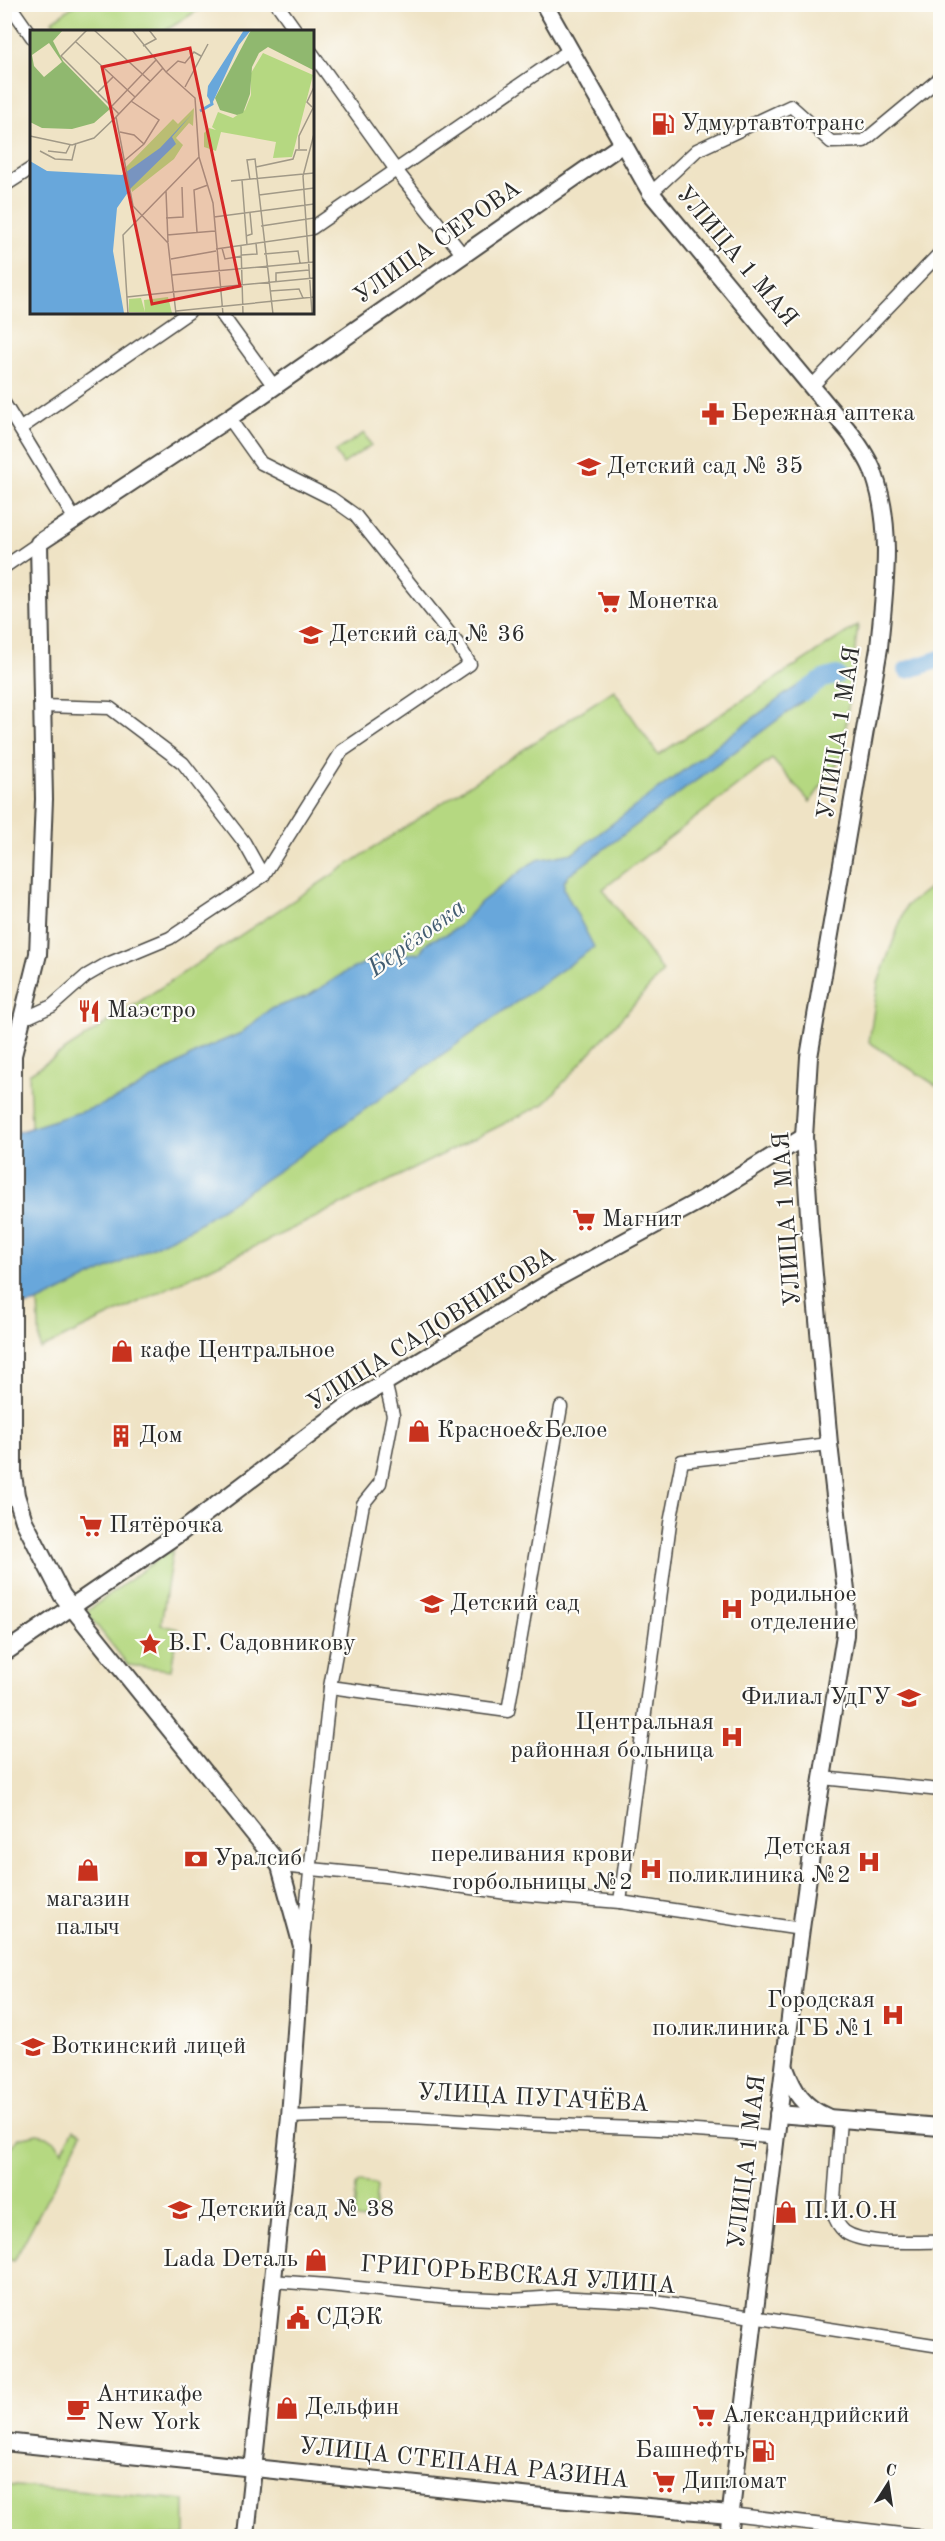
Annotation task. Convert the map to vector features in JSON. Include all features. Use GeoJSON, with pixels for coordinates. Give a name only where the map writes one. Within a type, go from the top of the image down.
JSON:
{"type":"FeatureCollection","features":[{"type":"Feature","properties":{"kind":"main road","name":"УЛИЦА 1 МАЯ"},"geometry":{"type":"LineString","coordinates":[[544,4],[651,193],[851,434],[874,472],[884,519],[886,552],[879,648],[808,1068],[804,1137],[829,1444],[846,1591],[845,1635],[801,1929],[774,2138],[728,2536]]}},
{"type":"Feature","properties":{"kind":"main road","name":"УЛИЦА СЕРОВА"},"geometry":{"type":"LineString","coordinates":[[39,543],[229,418],[273,385],[624,143]]}},
{"type":"Feature","properties":{"kind":"main road"},"geometry":{"type":"LineString","coordinates":[[39,543],[44,799],[38,954],[13,1055],[13,1475],[24,1521],[62,1595],[280,1866],[302,1946],[290,2117],[246,2536]]}},
{"type":"Feature","properties":{"kind":"main road","name":"УЛИЦА САДОВНИКОВА"},"geometry":{"type":"LineString","coordinates":[[4,1653],[181,1532],[353,1402],[557,1278],[694,1204],[804,1137]]}},
{"type":"Feature","properties":{"kind":"main road"},"geometry":{"type":"LineString","coordinates":[[784,2064],[791,2086],[800,2100],[814,2112],[836,2120]]}},
{"type":"Feature","properties":{"kind":"main road"},"geometry":{"type":"LineString","coordinates":[[778,2114],[940,2127]]}},
{"type":"Feature","properties":{"kind":"main road","name":"УЛИЦА СТЕПАНА РАЗИНА"},"geometry":{"type":"LineString","coordinates":[[4,2442],[533,2497],[730,2514]]}},
{"type":"Feature","properties":{"kind":"street"},"geometry":{"type":"LineString","coordinates":[[9,4],[30,34]]}},
{"type":"Feature","properties":{"kind":"street"},"geometry":{"type":"LineString","coordinates":[[277,4],[296,30]]}},
{"type":"Feature","properties":{"kind":"street"},"geometry":{"type":"LineString","coordinates":[[314,227],[570,50]]}},
{"type":"Feature","properties":{"kind":"street"},"geometry":{"type":"LineString","coordinates":[[314,56],[396,170],[463,255]]}},
{"type":"Feature","properties":{"kind":"street"},"geometry":{"type":"LineString","coordinates":[[651,193],[697,150],[791,106],[831,142],[864,141],[940,78]]}},
{"type":"Feature","properties":{"kind":"street"},"geometry":{"type":"LineString","coordinates":[[4,186],[30,169]]}},
{"type":"Feature","properties":{"kind":"street"},"geometry":{"type":"LineString","coordinates":[[812,386],[940,253]]}},
{"type":"Feature","properties":{"kind":"street"},"geometry":{"type":"LineString","coordinates":[[21,428],[186,314]]}},
{"type":"Feature","properties":{"kind":"street"},"geometry":{"type":"LineString","coordinates":[[221,314],[273,385]]}},
{"type":"Feature","properties":{"kind":"street"},"geometry":{"type":"LineString","coordinates":[[4,403],[74,518]]}},
{"type":"Feature","properties":{"kind":"street"},"geometry":{"type":"LineString","coordinates":[[24,1016],[30,1016],[52,1006],[86,976],[105,965],[170,938],[263,876],[342,751],[470,664],[458,644],[355,515],[331,498],[261,463],[229,418]]}},
{"type":"Feature","properties":{"kind":"street","name":"УЛИЦА СЕРОВА"},"geometry":{"type":"LineString","coordinates":[[4,567],[39,543]]}},
{"type":"Feature","properties":{"kind":"street"},"geometry":{"type":"LineString","coordinates":[[42,706],[110,708],[183,763],[244,842],[263,876]]}},
{"type":"Feature","properties":{"kind":"street"},"geometry":{"type":"LineString","coordinates":[[302,1946],[330,1688],[363,1504],[380,1483],[393,1415],[385,1382]]}},
{"type":"Feature","properties":{"kind":"street"},"geometry":{"type":"LineString","coordinates":[[330,1688],[508,1711],[561,1407]]}},
{"type":"Feature","properties":{"kind":"street"},"geometry":{"type":"LineString","coordinates":[[620,1902],[670,1523],[682,1461],[829,1444]]}},
{"type":"Feature","properties":{"kind":"street"},"geometry":{"type":"LineString","coordinates":[[822,1778],[940,1790]]}},
{"type":"Feature","properties":{"kind":"street"},"geometry":{"type":"LineString","coordinates":[[280,1866],[385,1876],[507,1893],[620,1902],[801,1929]]}},
{"type":"Feature","properties":{"kind":"street","name":"УЛИЦА ПУГАЧЁВА"},"geometry":{"type":"LineString","coordinates":[[290,2117],[348,2114],[421,2117],[598,2125],[774,2138]]}},
{"type":"Feature","properties":{"kind":"street"},"geometry":{"type":"LineString","coordinates":[[836,2120],[833,2212],[835,2219],[845,2232],[876,2240],[940,2242]]}},
{"type":"Feature","properties":{"kind":"street","name":"ГРИГОРЬЕВСКАЯ УЛИЦА"},"geometry":{"type":"LineString","coordinates":[[271,2281],[328,2284],[449,2297],[513,2300],[556,2297],[655,2302],[940,2346]]}},
{"type":"Feature","properties":{"kind":"street","name":"УЛИЦА СТЕПАНА РАЗИНА"},"geometry":{"type":"LineString","coordinates":[[730,2514],[918,2536]]}},
{"type":"Feature","properties":{"kind":"green space"},"geometry":{"type":"Polygon","coordinates":[[[76,4],[206,4],[167,30],[58,30],[52,21],[76,4]]]}},
{"type":"Feature","properties":{"kind":"green space"},"geometry":{"type":"Polygon","coordinates":[[[364,433],[371,445],[343,464],[335,452],[364,433]]]}},
{"type":"Feature","properties":{"kind":"green space"},"geometry":{"type":"Polygon","coordinates":[[[858,625],[842,757],[810,802],[772,759],[603,889],[663,972],[544,1104],[302,1224],[40,1349],[29,1074],[614,690],[658,755],[858,625]]]}},
{"type":"Feature","properties":{"kind":"green space"},"geometry":{"type":"Polygon","coordinates":[[[940,880],[940,1088],[869,1042],[878,983],[906,906],[940,880]]]}},
{"type":"Feature","properties":{"kind":"green space"},"geometry":{"type":"Polygon","coordinates":[[[173,1548],[161,1625],[178,1629],[171,1670],[128,1665],[86,1612],[173,1548]]]}},
{"type":"Feature","properties":{"kind":"green space"},"geometry":{"type":"Polygon","coordinates":[[[74,2129],[82,2133],[14,2261],[5,2258],[5,2161],[13,2145],[19,2138],[37,2134],[47,2136],[56,2142],[62,2151],[74,2129]]]}},
{"type":"Feature","properties":{"kind":"green space"},"geometry":{"type":"Polygon","coordinates":[[[360,2182],[374,2184],[377,2187],[374,2217],[371,2221],[357,2219],[354,2216],[356,2186],[360,2182]]]}},
{"type":"Feature","properties":{"kind":"green space"},"geometry":{"type":"Polygon","coordinates":[[[4,2485],[185,2500],[185,2536],[5,2536],[4,2485]]]}},
{"type":"Feature","properties":{"kind":"water"},"geometry":{"type":"Polygon","coordinates":[[[818,673],[823,679],[823,686],[568,876],[564,882],[564,889],[594,947],[281,1169],[192,1228],[37,1303],[5,1310],[5,1136],[99,1106],[127,1094],[201,1050],[241,1033],[270,1009],[308,996],[344,973],[395,948],[404,954],[419,953],[429,941],[458,927],[481,902],[530,864],[537,860],[573,853],[788,692],[818,673]]]}},
{"type":"Feature","properties":{"kind":"waterway","name":"Берёзовка"},"geometry":{"type":"LineString","coordinates":[[907,670],[940,659]]}},
{"type":"Feature","properties":{"kind":"waterway","name":"Берёзовка"},"geometry":{"type":"LineString","coordinates":[[804,692],[823,679],[837,675]]}},
{"type":"Feature","properties":{"kind":"place","name":"Удмуртавтотранс"},"geometry":{"type":"Point","coordinates":[663,124]}},
{"type":"Feature","properties":{"kind":"place","name":"Бережная аптека"},"geometry":{"type":"Point","coordinates":[713,414]}},
{"type":"Feature","properties":{"kind":"place","name":"Детский сад № 35"},"geometry":{"type":"Point","coordinates":[589,467]}},
{"type":"Feature","properties":{"kind":"place","name":"Монетка"},"geometry":{"type":"Point","coordinates":[609,602]}},
{"type":"Feature","properties":{"kind":"place","name":"Детский сад № 36"},"geometry":{"type":"Point","coordinates":[311,635]}},
{"type":"Feature","properties":{"kind":"place","name":"Маэстро"},"geometry":{"type":"Point","coordinates":[89,1011]}},
{"type":"Feature","properties":{"kind":"place","name":"Магнит"},"geometry":{"type":"Point","coordinates":[584,1220]}},
{"type":"Feature","properties":{"kind":"place","name":"кафе Центральное"},"geometry":{"type":"Point","coordinates":[122,1351]}},
{"type":"Feature","properties":{"kind":"place","name":"Красное&Белое"},"geometry":{"type":"Point","coordinates":[419,1431]}},
{"type":"Feature","properties":{"kind":"place","name":"Дом"},"geometry":{"type":"Point","coordinates":[121,1436]}},
{"type":"Feature","properties":{"kind":"place","name":"Пятёрочка"},"geometry":{"type":"Point","coordinates":[91,1526]}},
{"type":"Feature","properties":{"kind":"place","name":"Детский сад"},"geometry":{"type":"Point","coordinates":[432,1604]}},
{"type":"Feature","properties":{"kind":"place","name":"родильное отделение"},"geometry":{"type":"Point","coordinates":[732,1609]}},
{"type":"Feature","properties":{"kind":"place","name":"В.Г. Садовникову"},"geometry":{"type":"Point","coordinates":[150,1644]}},
{"type":"Feature","properties":{"kind":"place","name":"Филиал УдГУ"},"geometry":{"type":"Point","coordinates":[909,1698]}},
{"type":"Feature","properties":{"kind":"place","name":"Центральная районная больница"},"geometry":{"type":"Point","coordinates":[732,1737]}},
{"type":"Feature","properties":{"kind":"place","name":"Уралсиб"},"geometry":{"type":"Point","coordinates":[196,1859]}},
{"type":"Feature","properties":{"kind":"place","name":"Детская поликлиника №2"},"geometry":{"type":"Point","coordinates":[869,1862]}},
{"type":"Feature","properties":{"kind":"place","name":"переливания крови горбольницы №2"},"geometry":{"type":"Point","coordinates":[651,1869]}},
{"type":"Feature","properties":{"kind":"place","name":"магазин палыч"},"geometry":{"type":"Point","coordinates":[88,1870]}},
{"type":"Feature","properties":{"kind":"place","name":"Городская поликлиника ГБ №1"},"geometry":{"type":"Point","coordinates":[893,2015]}},
{"type":"Feature","properties":{"kind":"place","name":"Воткинский лицей"},"geometry":{"type":"Point","coordinates":[33,2047]}},
{"type":"Feature","properties":{"kind":"place","name":"Детский сад № 38"},"geometry":{"type":"Point","coordinates":[180,2210]}},
{"type":"Feature","properties":{"kind":"place","name":"П.И.О.Н"},"geometry":{"type":"Point","coordinates":[786,2212]}},
{"type":"Feature","properties":{"kind":"place","name":"Lada Dеталь"},"geometry":{"type":"Point","coordinates":[316,2260]}},
{"type":"Feature","properties":{"kind":"place","name":"СДЭК"},"geometry":{"type":"Point","coordinates":[298,2318]}},
{"type":"Feature","properties":{"kind":"place","name":"Дельфин"},"geometry":{"type":"Point","coordinates":[287,2408]}},
{"type":"Feature","properties":{"kind":"place","name":"Антикафе New York"},"geometry":{"type":"Point","coordinates":[78,2409]}},
{"type":"Feature","properties":{"kind":"place","name":"Александрийский"},"geometry":{"type":"Point","coordinates":[704,2416]}},
{"type":"Feature","properties":{"kind":"place","name":"Башнефть"},"geometry":{"type":"Point","coordinates":[763,2451]}},
{"type":"Feature","properties":{"kind":"place","name":"Дипломат"},"geometry":{"type":"Point","coordinates":[664,2482]}}]}
